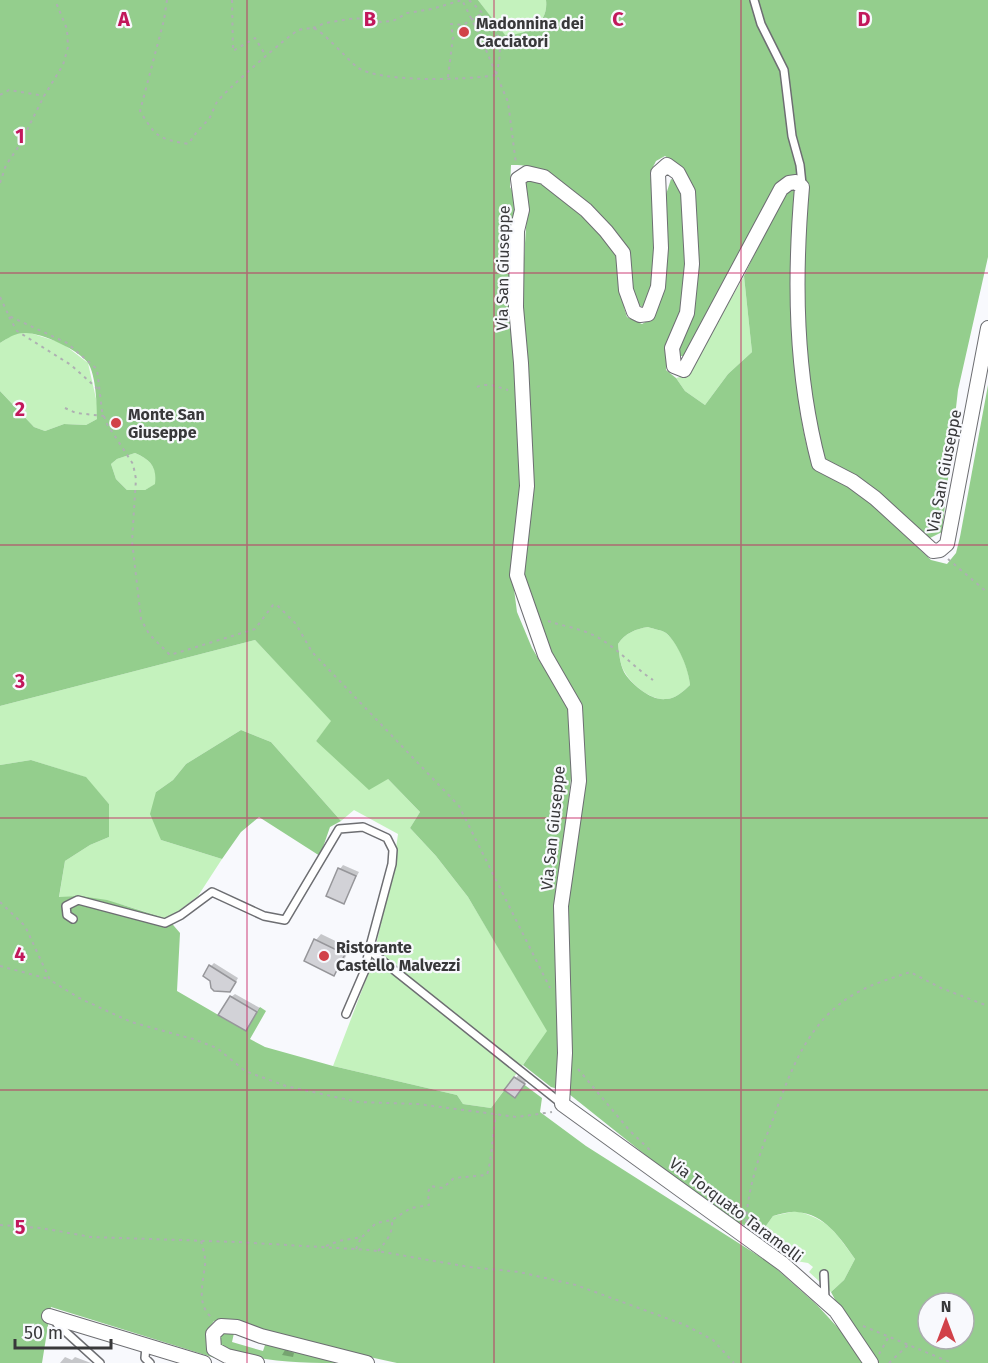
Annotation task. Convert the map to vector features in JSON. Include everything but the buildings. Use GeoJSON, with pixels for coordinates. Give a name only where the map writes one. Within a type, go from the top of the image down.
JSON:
{"type":"FeatureCollection","features":[{"type":"Feature","properties":{"kind":"street"},"geometry":{"type":"LineString","coordinates":[[518,179],[527,173],[544,177],[586,210],[606,231],[623,253],[626,290],[634,312],[640,315],[648,314],[658,287],[661,248],[658,173],[667,165],[678,173],[688,192],[692,264],[687,313],[672,348],[674,366],[684,370],[781,189],[789,183],[796,182],[802,187]]}},
{"type":"Feature","properties":{"kind":"street","name":"Via San Giuseppe"},"geometry":{"type":"LineString","coordinates":[[518,179],[522,210],[518,231],[516,307],[527,486],[517,575],[545,655],[575,707],[579,781],[561,906],[566,1107]]}},
{"type":"Feature","properties":{"kind":"street","name":"Via San Giuseppe"},"geometry":{"type":"LineString","coordinates":[[802,187],[796,248],[798,332],[809,427],[819,464],[852,480],[876,498],[933,551],[940,550],[947,544],[988,328]]}},
{"type":"Feature","properties":{"kind":"street","name":"Via Torquato Taramelli"},"geometry":{"type":"LineString","coordinates":[[566,1107],[783,1264],[836,1311],[873,1360]]}},
{"type":"Feature","properties":{"kind":"street"},"geometry":{"type":"LineString","coordinates":[[49,1316],[204,1363]]}},
{"type":"Feature","properties":{"kind":"street"},"geometry":{"type":"LineString","coordinates":[[257,1363],[227,1356],[214,1349],[213,1334],[221,1326],[237,1327],[261,1336],[367,1363]]}},
{"type":"Feature","properties":{"kind":"lane"},"geometry":{"type":"LineString","coordinates":[[754,0],[761,24],[784,70],[792,136],[800,165],[802,187]]}},
{"type":"Feature","properties":{"kind":"lane"},"geometry":{"type":"LineString","coordinates":[[73,919],[67,915],[66,906],[78,900],[165,922],[181,915],[212,892],[264,916],[285,920],[339,830],[363,827],[387,838],[393,850],[392,864],[365,970],[346,1014]]}},
{"type":"Feature","properties":{"kind":"lane"},"geometry":{"type":"LineString","coordinates":[[306,865],[314,870]]}},
{"type":"Feature","properties":{"kind":"lane"},"geometry":{"type":"LineString","coordinates":[[369,950],[566,1107]]}},
{"type":"Feature","properties":{"kind":"lane"},"geometry":{"type":"LineString","coordinates":[[824,1274],[825,1300]]}},
{"type":"Feature","properties":{"kind":"lane"},"geometry":{"type":"LineString","coordinates":[[49,1316],[100,1363]]}},
{"type":"Feature","properties":{"kind":"lane"},"geometry":{"type":"LineString","coordinates":[[146,1346],[145,1358],[150,1363]]}},
{"type":"Feature","properties":{"kind":"path"},"geometry":{"type":"LineString","coordinates":[[0,183],[6,165],[19,146],[44,96],[63,65],[68,47],[67,29],[55,0]]}},
{"type":"Feature","properties":{"kind":"path"},"geometry":{"type":"LineString","coordinates":[[167,0],[164,20],[140,111],[154,135],[189,144],[196,130],[209,118],[217,102],[298,30],[349,19],[393,21],[407,13],[432,9],[462,0],[508,102],[518,179]]}},
{"type":"Feature","properties":{"kind":"path"},"geometry":{"type":"LineString","coordinates":[[232,0],[233,51],[255,38],[266,57]]}},
{"type":"Feature","properties":{"kind":"path"},"geometry":{"type":"LineString","coordinates":[[469,0],[490,21],[498,37],[501,55],[496,75]]}},
{"type":"Feature","properties":{"kind":"path"},"geometry":{"type":"LineString","coordinates":[[448,77],[453,37],[451,24],[463,25],[483,13]]}},
{"type":"Feature","properties":{"kind":"path"},"geometry":{"type":"LineString","coordinates":[[313,28],[359,69],[382,77],[443,79],[496,75]]}},
{"type":"Feature","properties":{"kind":"path"},"geometry":{"type":"LineString","coordinates":[[0,94],[9,90],[44,96]]}},
{"type":"Feature","properties":{"kind":"path"},"geometry":{"type":"LineString","coordinates":[[0,297],[17,331],[71,365],[99,390]]}},
{"type":"Feature","properties":{"kind":"path"},"geometry":{"type":"LineString","coordinates":[[9,316],[67,344],[97,369],[104,416],[132,464],[135,479],[132,541],[134,571],[141,619],[149,634],[170,655],[255,629],[273,605],[277,606],[296,624],[312,652],[459,806],[552,993]]}},
{"type":"Feature","properties":{"kind":"path"},"geometry":{"type":"LineString","coordinates":[[477,387],[484,384],[511,391],[523,402]]}},
{"type":"Feature","properties":{"kind":"path"},"geometry":{"type":"LineString","coordinates":[[65,408],[75,413],[104,416]]}},
{"type":"Feature","properties":{"kind":"path"},"geometry":{"type":"LineString","coordinates":[[957,568],[988,593]]}},
{"type":"Feature","properties":{"kind":"path"},"geometry":{"type":"LineString","coordinates":[[533,620],[546,621],[591,634],[626,658],[652,680]]}},
{"type":"Feature","properties":{"kind":"path"},"geometry":{"type":"LineString","coordinates":[[0,902],[25,926],[50,980]]}},
{"type":"Feature","properties":{"kind":"path"},"geometry":{"type":"LineString","coordinates":[[0,966],[36,974],[79,998],[131,1022],[217,1048],[245,1071],[286,1086],[358,1102],[418,1104],[517,1117],[566,1107]]}},
{"type":"Feature","properties":{"kind":"path"},"geometry":{"type":"LineString","coordinates":[[745,1236],[747,1205],[759,1155],[795,1060],[823,1019],[857,992],[910,972],[941,988],[988,1006]]}},
{"type":"Feature","properties":{"kind":"path"},"geometry":{"type":"LineString","coordinates":[[565,1053],[630,1131],[655,1154]]}},
{"type":"Feature","properties":{"kind":"path"},"geometry":{"type":"LineString","coordinates":[[356,1249],[362,1237],[373,1225],[392,1220],[411,1208],[429,1205],[428,1192],[431,1186],[443,1188],[454,1178],[487,1175],[493,1149],[496,1114]]}},
{"type":"Feature","properties":{"kind":"path"},"geometry":{"type":"LineString","coordinates":[[378,1251],[393,1230],[392,1220]]}},
{"type":"Feature","properties":{"kind":"path"},"geometry":{"type":"LineString","coordinates":[[0,1225],[41,1228],[91,1237],[356,1249],[469,1267],[519,1272],[576,1285],[685,1325],[713,1340],[734,1363]]}},
{"type":"Feature","properties":{"kind":"path"},"geometry":{"type":"LineString","coordinates":[[325,1247],[339,1241],[362,1237]]}},
{"type":"Feature","properties":{"kind":"path"},"geometry":{"type":"LineString","coordinates":[[201,1241],[205,1263],[201,1292],[203,1307],[221,1326]]}},
{"type":"Feature","properties":{"kind":"path"},"geometry":{"type":"LineString","coordinates":[[863,1326],[952,1363]]}},
{"type":"Feature","properties":{"kind":"path"},"geometry":{"type":"LineString","coordinates":[[873,1360],[888,1337]]}},
{"type":"Feature","properties":{"kind":"path"},"geometry":{"type":"LineString","coordinates":[[889,1363],[908,1346]]}},
{"type":"Feature","properties":{"kind":"green space"},"geometry":{"type":"Polygon","coordinates":[[[0,0],[478,0],[505,35],[513,35],[528,31],[540,22],[546,9],[546,0],[988,0],[988,257],[958,390],[942,532],[928,539],[899,510],[862,480],[821,457],[809,399],[801,247],[794,177],[688,356],[680,356],[677,347],[692,309],[680,167],[665,156],[656,161],[650,173],[656,217],[657,255],[648,303],[642,307],[634,301],[625,249],[618,234],[580,200],[538,170],[528,166],[511,165],[510,187],[516,198],[510,303],[521,444],[520,501],[512,574],[517,612],[532,648],[568,708],[572,769],[557,905],[558,1089],[551,1087],[523,1065],[547,1031],[468,897],[436,856],[410,828],[420,812],[388,779],[369,790],[316,741],[331,721],[255,640],[0,706],[0,391],[34,427],[45,431],[64,424],[86,425],[97,419],[96,391],[91,368],[77,353],[60,343],[26,333],[19,333],[0,343],[0,0]],[[135,453],[117,459],[111,464],[116,479],[127,490],[145,490],[155,484],[152,465],[135,453]]]}},
{"type":"Feature","properties":{"kind":"green space"},"geometry":{"type":"Polygon","coordinates":[[[478,0],[546,0],[546,9],[540,22],[528,31],[505,36],[478,0]]]}},
{"type":"Feature","properties":{"kind":"green space"},"geometry":{"type":"Polygon","coordinates":[[[671,179],[676,181],[683,194],[688,254],[683,307],[668,347],[666,370],[676,378],[685,391],[705,405],[728,374],[752,352],[744,276],[784,192],[791,187],[799,194],[795,297],[796,367],[799,402],[813,468],[859,493],[931,560],[947,564],[956,553],[988,385],[988,1363],[877,1363],[841,1311],[831,1292],[844,1280],[855,1259],[831,1228],[816,1217],[794,1212],[773,1216],[761,1233],[737,1222],[653,1161],[569,1094],[567,903],[579,705],[549,649],[523,570],[521,304],[527,213],[522,185],[528,180],[537,180],[612,245],[618,260],[627,317],[642,324],[654,317],[660,297],[662,207],[671,179]],[[648,627],[639,629],[624,637],[618,644],[627,677],[642,691],[660,699],[673,698],[690,685],[679,650],[664,632],[648,627]]]}},
{"type":"Feature","properties":{"kind":"green space"},"geometry":{"type":"Polygon","coordinates":[[[744,276],[752,352],[728,374],[705,405],[685,391],[676,378],[687,375],[744,276]]]}},
{"type":"Feature","properties":{"kind":"green space"},"geometry":{"type":"Polygon","coordinates":[[[27,332],[62,343],[88,363],[97,403],[97,419],[86,425],[64,424],[45,431],[34,427],[0,391],[0,343],[14,334],[27,332]]]}},
{"type":"Feature","properties":{"kind":"green space"},"geometry":{"type":"Polygon","coordinates":[[[135,453],[149,461],[154,469],[156,484],[145,490],[127,490],[116,479],[111,464],[117,459],[135,453]]]}},
{"type":"Feature","properties":{"kind":"green space"},"geometry":{"type":"Polygon","coordinates":[[[648,627],[662,631],[671,638],[685,664],[690,685],[673,698],[660,699],[642,691],[624,671],[618,644],[631,632],[648,627]]]}},
{"type":"Feature","properties":{"kind":"green space"},"geometry":{"type":"Polygon","coordinates":[[[255,640],[332,721],[316,741],[388,779],[420,812],[410,828],[436,856],[468,897],[548,1031],[491,1108],[463,1104],[457,1095],[333,1066],[372,964],[398,834],[354,810],[341,821],[271,742],[241,730],[186,764],[173,780],[156,792],[161,840],[222,859],[198,896],[168,919],[101,900],[59,898],[65,861],[90,845],[109,837],[109,804],[85,777],[31,760],[0,765],[0,706],[255,640]]]}},
{"type":"Feature","properties":{"kind":"green space"},"geometry":{"type":"Polygon","coordinates":[[[241,730],[271,742],[341,821],[330,827],[320,856],[259,817],[241,832],[222,859],[161,840],[150,814],[156,792],[173,780],[186,764],[241,730]]]}},
{"type":"Feature","properties":{"kind":"green space"},"geometry":{"type":"Polygon","coordinates":[[[31,760],[86,777],[109,804],[109,837],[90,845],[65,861],[59,897],[80,896],[107,900],[168,919],[180,933],[177,991],[246,1031],[260,1007],[266,1011],[250,1039],[265,1047],[333,1066],[457,1095],[463,1104],[491,1108],[514,1077],[542,1098],[540,1112],[586,1146],[770,1263],[817,1305],[851,1342],[865,1363],[397,1363],[292,1340],[225,1320],[214,1321],[206,1332],[207,1349],[215,1358],[51,1307],[42,1363],[0,1363],[0,765],[31,760]]]}},
{"type":"Feature","properties":{"kind":"green space"},"geometry":{"type":"Polygon","coordinates":[[[796,1211],[817,1218],[831,1228],[855,1259],[844,1280],[831,1292],[809,1272],[813,1267],[808,1263],[796,1261],[761,1233],[773,1216],[796,1211]]]}},
{"type":"Feature","properties":{"kind":"green space"},"geometry":{"type":"Polygon","coordinates":[[[223,1333],[234,1333],[232,1342],[263,1351],[266,1342],[347,1363],[314,1363],[252,1357],[221,1348],[218,1342],[223,1333]]]}},
{"type":"Feature","properties":{"kind":"place","name":"Madonnina dei Cacciatori"},"geometry":{"type":"Point","coordinates":[464,32]}},
{"type":"Feature","properties":{"kind":"place","name":"Monte San Giuseppe"},"geometry":{"type":"Point","coordinates":[116,423]}},
{"type":"Feature","properties":{"kind":"place","name":"Ristorante Castello Malvezzi"},"geometry":{"type":"Point","coordinates":[324,956]}}]}
